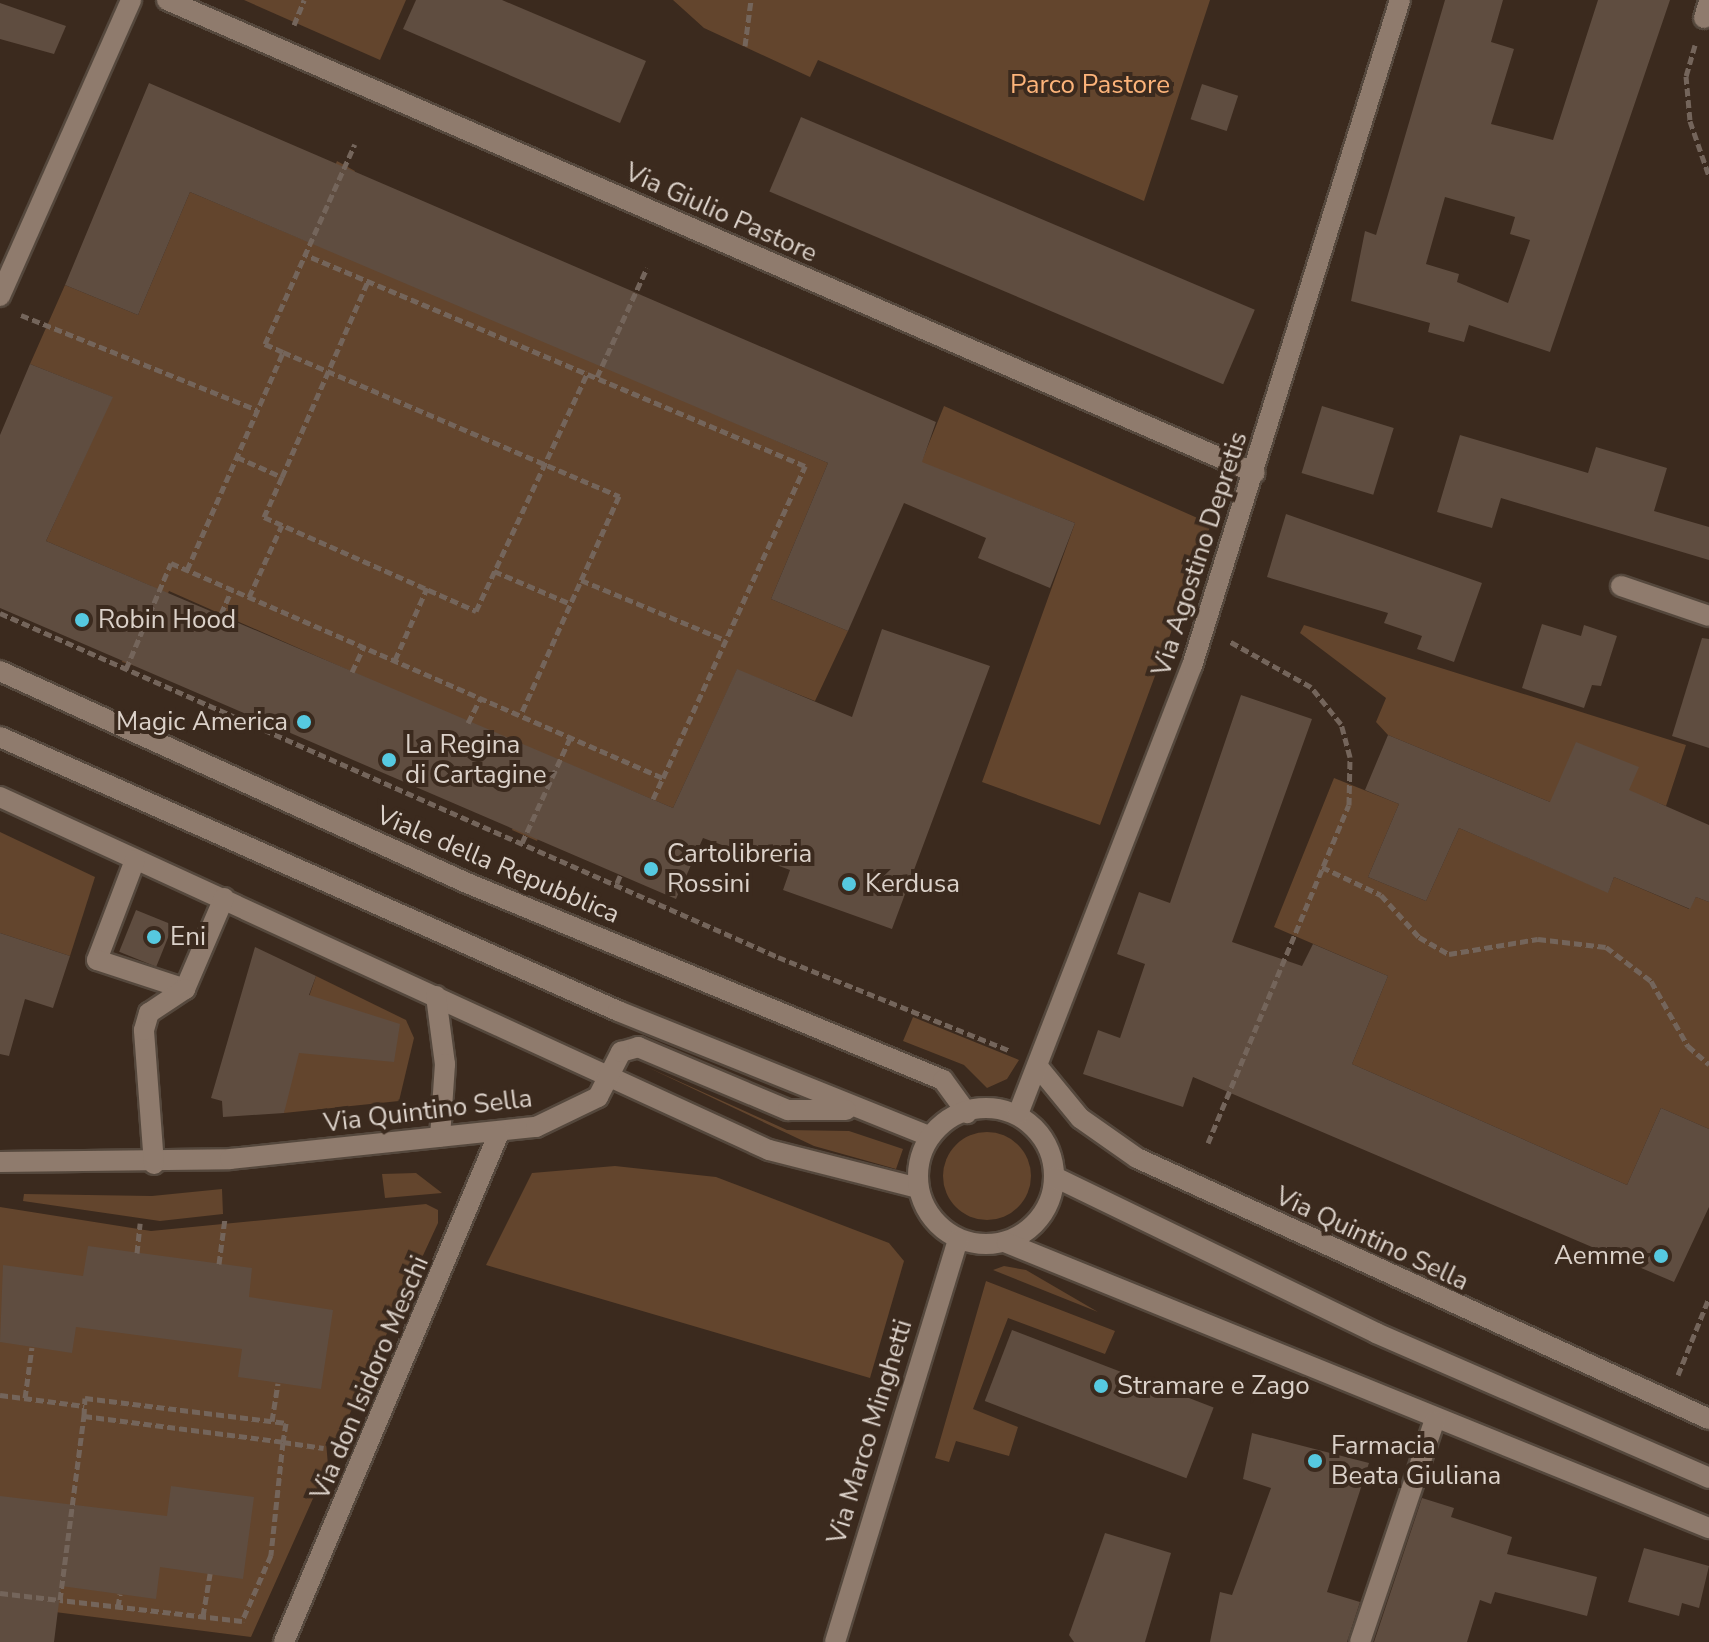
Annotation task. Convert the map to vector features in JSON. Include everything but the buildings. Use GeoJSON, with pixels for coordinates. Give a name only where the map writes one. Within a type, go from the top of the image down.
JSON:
{"type":"FeatureCollection","features":[{"type":"Feature","properties":{"kind":"street"},"geometry":{"type":"LineString","coordinates":[[0,296],[131,0]]}},
{"type":"Feature","properties":{"kind":"street","name":"Via Giulio Pastore"},"geometry":{"type":"LineString","coordinates":[[167,0],[1255,473]]}},
{"type":"Feature","properties":{"kind":"street","name":"Via Agostino Depretis"},"geometry":{"type":"LineString","coordinates":[[1018,1114],[1032,1063],[1192,666],[1255,473],[1400,0]]}},
{"type":"Feature","properties":{"kind":"street"},"geometry":{"type":"LineString","coordinates":[[1621,586],[1709,616]]}},
{"type":"Feature","properties":{"kind":"street","name":"Viale della Repubblica"},"geometry":{"type":"LineString","coordinates":[[0,671],[467,883],[943,1080],[967,1113]]}},
{"type":"Feature","properties":{"kind":"street"},"geometry":{"type":"LineString","coordinates":[[0,737],[618,1011],[854,1109],[929,1136]]}},
{"type":"Feature","properties":{"kind":"street"},"geometry":{"type":"LineString","coordinates":[[0,797],[769,1150],[918,1188]]}},
{"type":"Feature","properties":{"kind":"street"},"geometry":{"type":"LineString","coordinates":[[135,860],[97,960],[185,989]]}},
{"type":"Feature","properties":{"kind":"street"},"geometry":{"type":"LineString","coordinates":[[154,1164],[144,1030],[149,1013],[185,989],[224,898]]}},
{"type":"Feature","properties":{"kind":"street"},"geometry":{"type":"LineString","coordinates":[[436,996],[445,1064],[440,1137]]}},
{"type":"Feature","properties":{"kind":"street"},"geometry":{"type":"LineString","coordinates":[[609,1076],[621,1052],[638,1047],[788,1110],[854,1109]]}},
{"type":"Feature","properties":{"kind":"street","name":"Via Quintino Sella"},"geometry":{"type":"LineString","coordinates":[[1032,1063],[1080,1118],[1137,1158],[1709,1419]]}},
{"type":"Feature","properties":{"kind":"street","name":"Via Quintino Sella"},"geometry":{"type":"LineString","coordinates":[[0,1162],[154,1164],[499,1133],[561,1120],[598,1097],[609,1076]]}},
{"type":"Feature","properties":{"kind":"street"},"geometry":{"type":"LineString","coordinates":[[1007,1243],[1041,1218],[1055,1177],[1045,1142],[1018,1114],[967,1113],[929,1136],[918,1188],[939,1225],[958,1239],[1007,1243],[1434,1422],[1709,1528]]}},
{"type":"Feature","properties":{"kind":"street","name":"Via don Isidoro Meschi"},"geometry":{"type":"LineString","coordinates":[[284,1642],[499,1133]]}},
{"type":"Feature","properties":{"kind":"street"},"geometry":{"type":"LineString","coordinates":[[1055,1177],[1376,1333],[1709,1478]]}},
{"type":"Feature","properties":{"kind":"street","name":"Via Marco Minghetti"},"geometry":{"type":"LineString","coordinates":[[835,1642],[958,1239]]}},
{"type":"Feature","properties":{"kind":"street"},"geometry":{"type":"LineString","coordinates":[[1360,1642],[1434,1422]]}},
{"type":"Feature","properties":{"kind":"path"},"geometry":{"type":"LineString","coordinates":[[291,31],[304,0]]}},
{"type":"Feature","properties":{"kind":"path"},"geometry":{"type":"LineString","coordinates":[[745,46],[751,0]]}},
{"type":"Feature","properties":{"kind":"path"},"geometry":{"type":"LineString","coordinates":[[1706,10],[1686,76],[1690,121],[1709,176]]}},
{"type":"Feature","properties":{"kind":"path"},"geometry":{"type":"LineString","coordinates":[[355,144],[265,344],[619,496],[521,714]]}},
{"type":"Feature","properties":{"kind":"path"},"geometry":{"type":"LineString","coordinates":[[306,255],[805,466],[653,799]]}},
{"type":"Feature","properties":{"kind":"path"},"geometry":{"type":"LineString","coordinates":[[597,377],[647,268]]}},
{"type":"Feature","properties":{"kind":"path"},"geometry":{"type":"LineString","coordinates":[[368,281],[264,517],[476,611],[588,372]]}},
{"type":"Feature","properties":{"kind":"path"},"geometry":{"type":"LineString","coordinates":[[14,312],[257,410]]}},
{"type":"Feature","properties":{"kind":"path"},"geometry":{"type":"LineString","coordinates":[[187,570],[283,352]]}},
{"type":"Feature","properties":{"kind":"path"},"geometry":{"type":"LineString","coordinates":[[237,457],[282,477]]}},
{"type":"Feature","properties":{"kind":"path"},"geometry":{"type":"LineString","coordinates":[[249,597],[282,525]]}},
{"type":"Feature","properties":{"kind":"path"},"geometry":{"type":"LineString","coordinates":[[126,669],[171,563],[663,778]]}},
{"type":"Feature","properties":{"kind":"path"},"geometry":{"type":"LineString","coordinates":[[494,571],[571,604]]}},
{"type":"Feature","properties":{"kind":"path"},"geometry":{"type":"LineString","coordinates":[[581,580],[725,640]]}},
{"type":"Feature","properties":{"kind":"path"},"geometry":{"type":"LineString","coordinates":[[395,660],[427,588]]}},
{"type":"Feature","properties":{"kind":"path"},"geometry":{"type":"LineString","coordinates":[[221,614],[232,589]]}},
{"type":"Feature","properties":{"kind":"path"},"geometry":{"type":"LineString","coordinates":[[0,613],[126,669],[185,691],[522,843],[1032,1063]]}},
{"type":"Feature","properties":{"kind":"path"},"geometry":{"type":"LineString","coordinates":[[1208,1143],[1349,805],[1350,757],[1341,724],[1311,687],[1224,639]]}},
{"type":"Feature","properties":{"kind":"path"},"geometry":{"type":"LineString","coordinates":[[352,672],[364,646]]}},
{"type":"Feature","properties":{"kind":"path"},"geometry":{"type":"LineString","coordinates":[[468,723],[481,697]]}},
{"type":"Feature","properties":{"kind":"path"},"geometry":{"type":"LineString","coordinates":[[522,843],[571,736]]}},
{"type":"Feature","properties":{"kind":"path"},"geometry":{"type":"LineString","coordinates":[[315,752],[319,745]]}},
{"type":"Feature","properties":{"kind":"path"},"geometry":{"type":"LineString","coordinates":[[434,804],[436,797]]}},
{"type":"Feature","properties":{"kind":"path"},"geometry":{"type":"LineString","coordinates":[[1322,867],[1381,895],[1419,937],[1449,954],[1538,939],[1606,947],[1651,981],[1688,1046],[1709,1064]]}},
{"type":"Feature","properties":{"kind":"path"},"geometry":{"type":"LineString","coordinates":[[617,883],[620,876]]}},
{"type":"Feature","properties":{"kind":"path"},"geometry":{"type":"LineString","coordinates":[[219,1264],[225,1218]]}},
{"type":"Feature","properties":{"kind":"path"},"geometry":{"type":"LineString","coordinates":[[137,1253],[140,1223]]}},
{"type":"Feature","properties":{"kind":"path"},"geometry":{"type":"LineString","coordinates":[[1667,1401],[1709,1298]]}},
{"type":"Feature","properties":{"kind":"path"},"geometry":{"type":"LineString","coordinates":[[25,1398],[32,1347]]}},
{"type":"Feature","properties":{"kind":"path"},"geometry":{"type":"LineString","coordinates":[[272,1422],[278,1383]]}},
{"type":"Feature","properties":{"kind":"path"},"geometry":{"type":"LineString","coordinates":[[0,1395],[84,1406]]}},
{"type":"Feature","properties":{"kind":"path"},"geometry":{"type":"LineString","coordinates":[[0,1593],[203,1617],[242,1621],[271,1555],[286,1423],[85,1398],[60,1600]]}},
{"type":"Feature","properties":{"kind":"path"},"geometry":{"type":"LineString","coordinates":[[84,1416],[324,1448]]}},
{"type":"Feature","properties":{"kind":"path"},"geometry":{"type":"LineString","coordinates":[[203,1617],[210,1574]]}},
{"type":"Feature","properties":{"kind":"path"},"geometry":{"type":"LineString","coordinates":[[118,1607],[120,1594]]}},
{"type":"Feature","properties":{"kind":"green space"},"geometry":{"type":"Polygon","coordinates":[[[244,0],[406,0],[380,60],[244,0]]]}},
{"type":"Feature","properties":{"kind":"green space","name":"Parco Pastore"},"geometry":{"type":"Polygon","coordinates":[[[673,0],[1210,0],[1144,201],[818,60],[810,77],[704,28],[673,0]]]}},
{"type":"Feature","properties":{"kind":"green space"},"geometry":{"type":"Polygon","coordinates":[[[337,161],[355,171],[323,244],[828,463],[771,599],[848,631],[815,701],[737,670],[673,808],[570,765],[537,841],[512,830],[543,756],[169,591],[136,666],[122,662],[151,586],[46,541],[112,397],[30,364],[65,285],[138,315],[190,192],[304,240],[337,161]]]}},
{"type":"Feature","properties":{"kind":"green space"},"geometry":{"type":"Polygon","coordinates":[[[944,406],[1211,524],[1100,825],[982,782],[1075,523],[921,463],[944,406]]]}},
{"type":"Feature","properties":{"kind":"green space"},"geometry":{"type":"Polygon","coordinates":[[[1304,625],[1686,745],[1666,806],[1648,799],[1550,802],[1388,735],[1376,722],[1386,698],[1300,633],[1304,625]]]}},
{"type":"Feature","properties":{"kind":"green space"},"geometry":{"type":"Polygon","coordinates":[[[1334,778],[1399,804],[1368,877],[1426,901],[1459,828],[1608,892],[1614,877],[1689,909],[1696,897],[1709,902],[1709,1129],[1661,1108],[1627,1185],[1352,1064],[1388,976],[1274,927],[1334,778]]]}},
{"type":"Feature","properties":{"kind":"green space"},"geometry":{"type":"Polygon","coordinates":[[[0,832],[95,877],[70,956],[0,933],[0,832]]]}},
{"type":"Feature","properties":{"kind":"green space"},"geometry":{"type":"Polygon","coordinates":[[[316,976],[406,1020],[414,1038],[399,1101],[284,1113],[288,1059],[316,976]]]}},
{"type":"Feature","properties":{"kind":"green space"},"geometry":{"type":"Polygon","coordinates":[[[913,1017],[1019,1060],[1007,1079],[987,1088],[964,1065],[903,1041],[913,1017]]]}},
{"type":"Feature","properties":{"kind":"green space"},"geometry":{"type":"Polygon","coordinates":[[[645,1066],[787,1130],[849,1131],[903,1149],[896,1169],[814,1146],[645,1066]]]}},
{"type":"Feature","properties":{"kind":"green space"},"geometry":{"type":"Polygon","coordinates":[[[987,1132],[1012,1139],[1024,1151],[1031,1176],[1024,1201],[1012,1213],[987,1220],[962,1213],[950,1201],[943,1176],[950,1151],[962,1139],[987,1132]]]}},
{"type":"Feature","properties":{"kind":"green space"},"geometry":{"type":"Polygon","coordinates":[[[615,1166],[716,1177],[889,1243],[904,1261],[870,1378],[486,1265],[532,1173],[615,1166]]]}},
{"type":"Feature","properties":{"kind":"green space"},"geometry":{"type":"Polygon","coordinates":[[[416,1173],[442,1193],[385,1198],[382,1174],[416,1173]]]}},
{"type":"Feature","properties":{"kind":"green space"},"geometry":{"type":"Polygon","coordinates":[[[222,1189],[223,1214],[160,1221],[23,1201],[24,1194],[152,1196],[222,1189]]]}},
{"type":"Feature","properties":{"kind":"green space"},"geometry":{"type":"Polygon","coordinates":[[[426,1204],[438,1210],[438,1223],[339,1437],[326,1442],[328,1465],[251,1637],[0,1605],[0,1207],[151,1231],[426,1204]]]}},
{"type":"Feature","properties":{"kind":"green space"},"geometry":{"type":"Polygon","coordinates":[[[1004,1266],[1026,1270],[1098,1312],[993,1270],[1004,1266]]]}},
{"type":"Feature","properties":{"kind":"green space"},"geometry":{"type":"Polygon","coordinates":[[[986,1281],[1115,1331],[1105,1354],[1008,1318],[973,1409],[1018,1427],[1009,1456],[956,1441],[949,1462],[935,1458],[986,1281]]]}},
{"type":"Feature","properties":{"kind":"place","name":"Robin Hood"},"geometry":{"type":"Point","coordinates":[82,620]}},
{"type":"Feature","properties":{"kind":"place","name":"Magic America"},"geometry":{"type":"Point","coordinates":[304,722]}},
{"type":"Feature","properties":{"kind":"place","name":"La Regina di Cartagine"},"geometry":{"type":"Point","coordinates":[389,760]}},
{"type":"Feature","properties":{"kind":"place","name":"Cartolibreria Rossini"},"geometry":{"type":"Point","coordinates":[651,869]}},
{"type":"Feature","properties":{"kind":"place","name":"Kerdusa"},"geometry":{"type":"Point","coordinates":[849,884]}},
{"type":"Feature","properties":{"kind":"place","name":"Eni"},"geometry":{"type":"Point","coordinates":[154,937]}},
{"type":"Feature","properties":{"kind":"place","name":"Aemme"},"geometry":{"type":"Point","coordinates":[1661,1256]}},
{"type":"Feature","properties":{"kind":"place","name":"Stramare e Zago"},"geometry":{"type":"Point","coordinates":[1101,1386]}},
{"type":"Feature","properties":{"kind":"place","name":"Farmacia Beata Giuliana"},"geometry":{"type":"Point","coordinates":[1315,1461]}}]}
